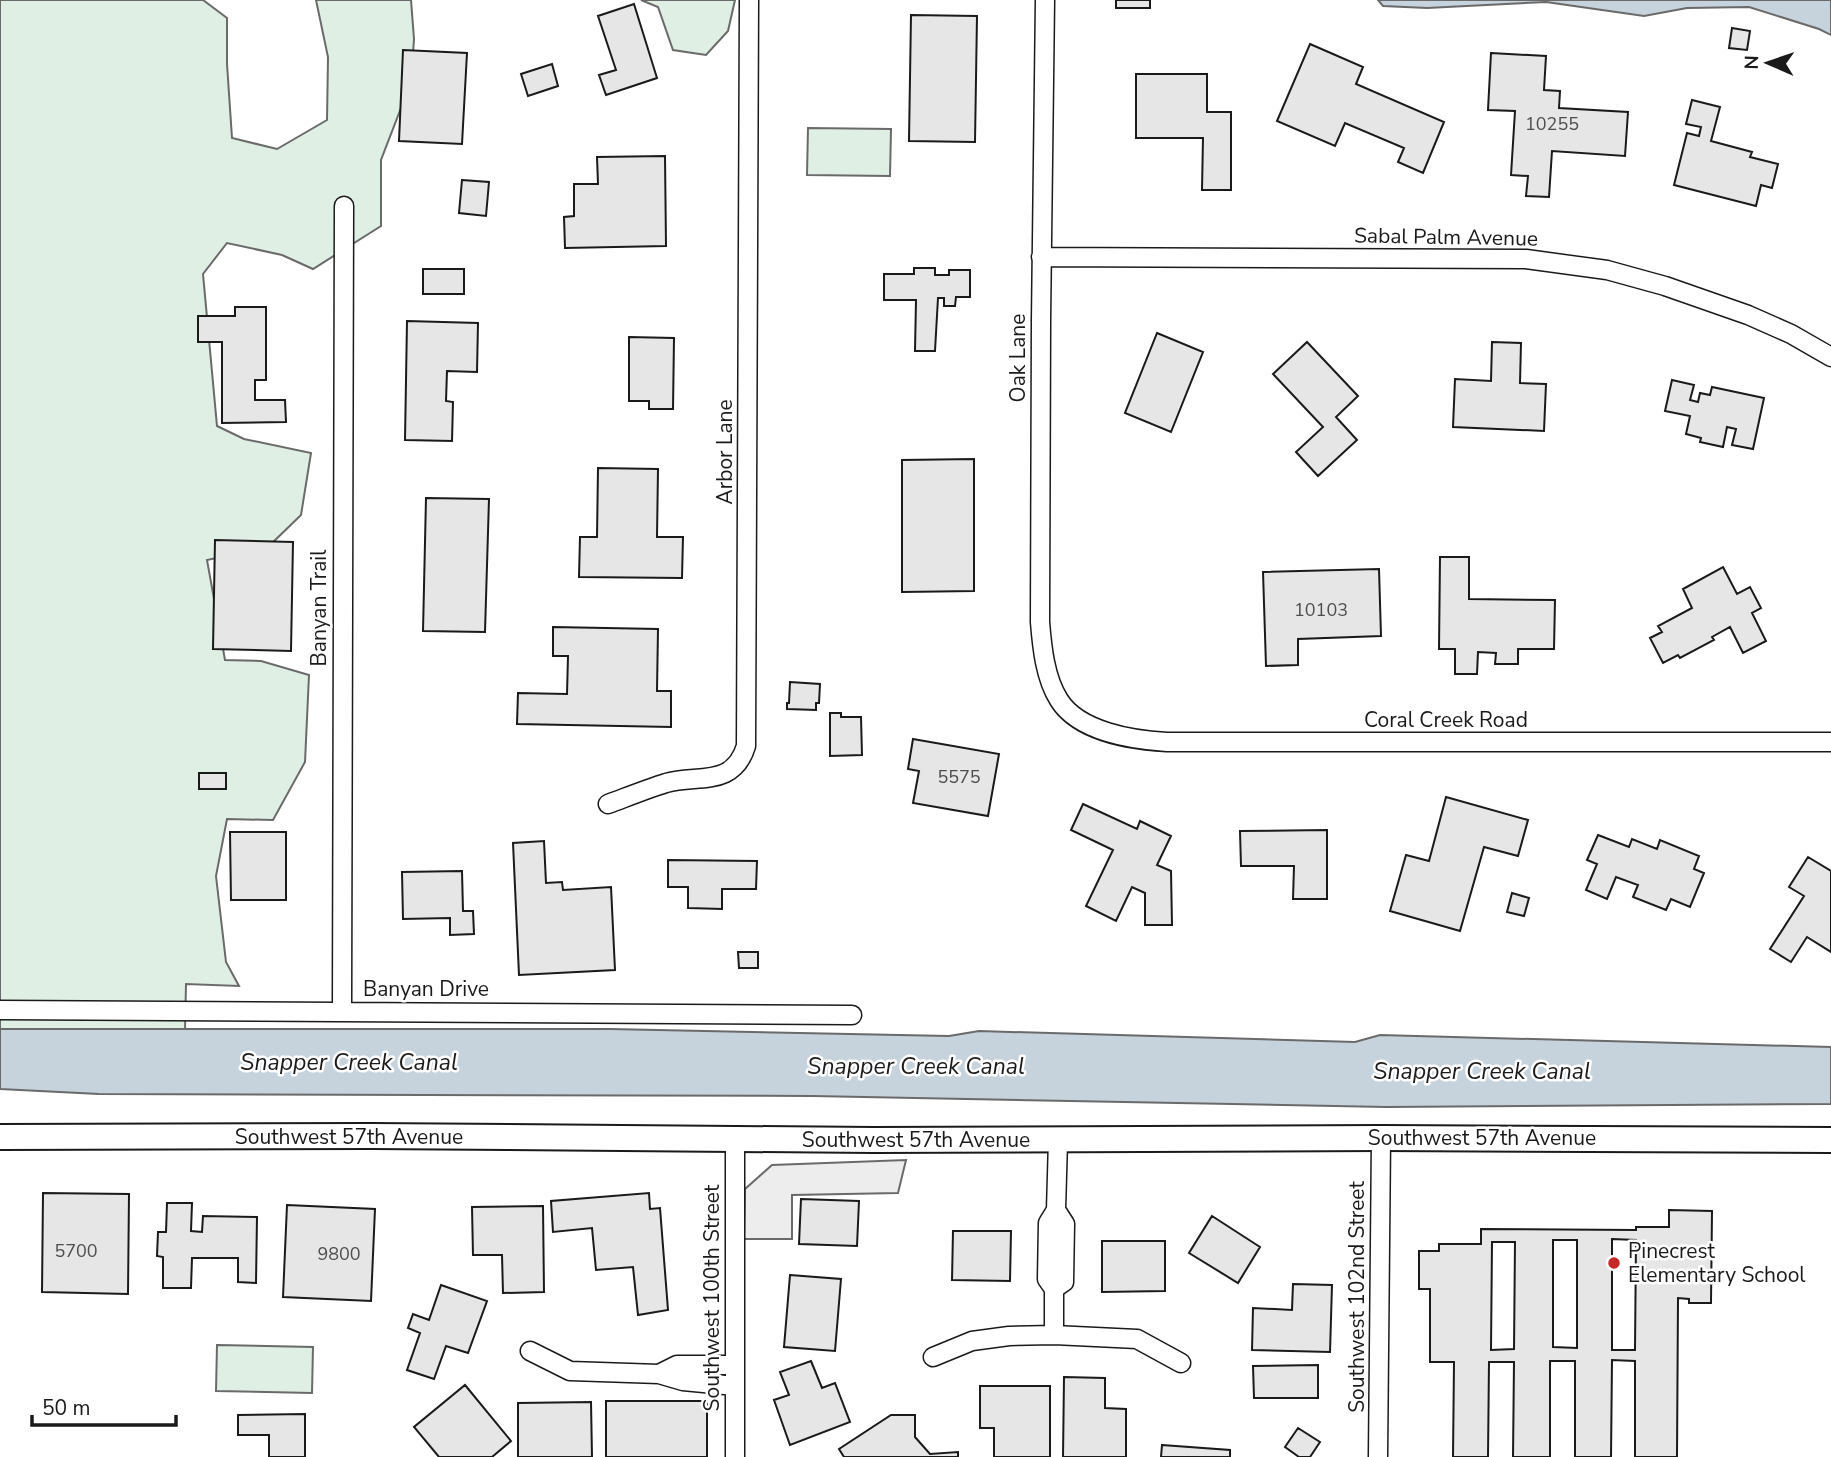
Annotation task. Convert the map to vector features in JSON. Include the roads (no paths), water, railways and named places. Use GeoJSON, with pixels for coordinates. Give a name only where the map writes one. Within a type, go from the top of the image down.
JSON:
{"type":"FeatureCollection","features":[{"type":"Feature","properties":{"kind":"main road","name":"Southwest 57th Avenue"},"geometry":{"type":"LineString","coordinates":[[0,1137],[1831,1140]]}},
{"type":"Feature","properties":{"kind":"street","name":"Arbor Lane"},"geometry":{"type":"LineString","coordinates":[[608,804],[667,783],[706,780],[723,774],[738,763],[746,746],[749,0]]}},
{"type":"Feature","properties":{"kind":"street","name":"Oak Lane"},"geometry":{"type":"LineString","coordinates":[[1045,0],[1040,622],[1041,644],[1052,684],[1059,701],[1068,710]]}},
{"type":"Feature","properties":{"kind":"street","name":"Banyan Trail"},"geometry":{"type":"LineString","coordinates":[[342,1011],[344,206]]}},
{"type":"Feature","properties":{"kind":"street","name":"Sabal Palm Avenue"},"geometry":{"type":"LineString","coordinates":[[1041,257],[1526,259],[1607,270],[1665,286],[1758,319],[1831,357]]}},
{"type":"Feature","properties":{"kind":"street","name":"Coral Creek Road"},"geometry":{"type":"LineString","coordinates":[[1068,710],[1106,732],[1135,739],[1167,742],[1831,742]]}},
{"type":"Feature","properties":{"kind":"street","name":"Banyan Drive"},"geometry":{"type":"LineString","coordinates":[[0,1010],[852,1015]]}},
{"type":"Feature","properties":{"kind":"street","name":"Southwest 102nd Street"},"geometry":{"type":"LineString","coordinates":[[1378,1457],[1381,1138]]}},
{"type":"Feature","properties":{"kind":"street","name":"Southwest 100th Street"},"geometry":{"type":"LineString","coordinates":[[735,1139],[735,1457]]}},
{"type":"Feature","properties":{"kind":"street"},"geometry":{"type":"LineString","coordinates":[[1054,1335],[1054,1289],[1047,1279],[1048,1223],[1056,1210],[1058,1140]]}},
{"type":"Feature","properties":{"kind":"street"},"geometry":{"type":"LineString","coordinates":[[933,1357],[972,1341],[1009,1336],[1054,1335],[1137,1339],[1181,1363]]}},
{"type":"Feature","properties":{"kind":"street"},"geometry":{"type":"LineString","coordinates":[[530,1351],[570,1371],[659,1374],[683,1381],[735,1386]]}},
{"type":"Feature","properties":{"kind":"street"},"geometry":{"type":"LineString","coordinates":[[659,1374],[677,1365],[735,1365]]}},
{"type":"Feature","properties":{"kind":"water"},"geometry":{"type":"Polygon","coordinates":[[[1378,0],[1831,0],[1831,35],[1749,7],[1687,8],[1644,16],[1546,2],[1427,8],[1383,6],[1378,0]]]}},
{"type":"Feature","properties":{"kind":"water","name":"Snapper Creek Canal"},"geometry":{"type":"Polygon","coordinates":[[[0,1029],[610,1029],[949,1036],[979,1031],[1355,1042],[1380,1035],[1831,1047],[1831,1104],[1386,1107],[812,1096],[99,1094],[0,1089],[0,1029]]]}},
{"type":"Feature","properties":{"kind":"place","name":"Pinecrest Elementary School"},"geometry":{"type":"Point","coordinates":[1614,1263]}}]}
